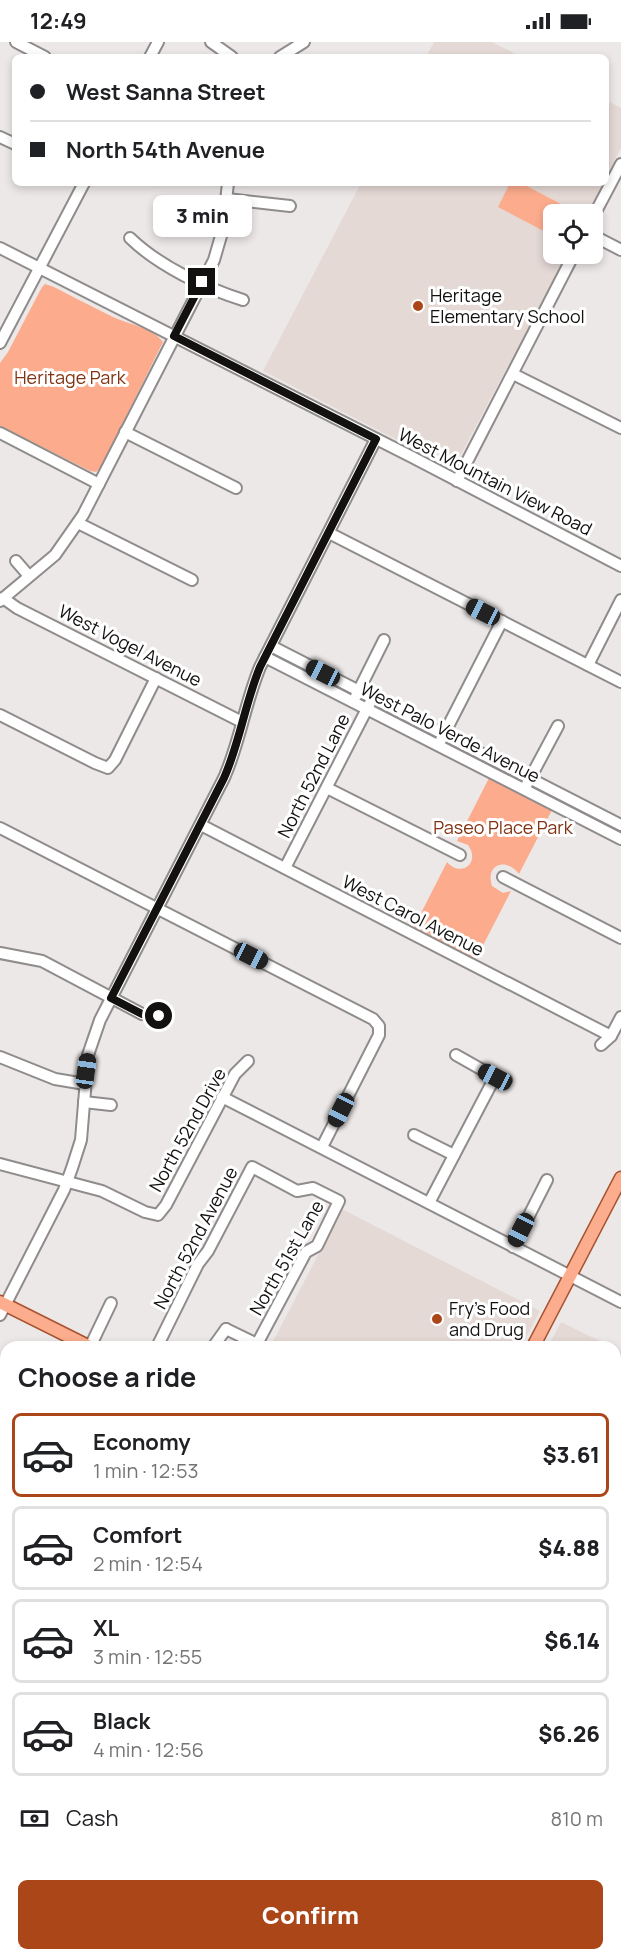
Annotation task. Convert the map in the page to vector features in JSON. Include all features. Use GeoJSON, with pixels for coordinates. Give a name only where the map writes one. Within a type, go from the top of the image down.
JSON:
{"type":"FeatureCollection","features":[{"type":"Feature","properties":{"kind":"main road"},"geometry":{"type":"LineString","coordinates":[[535,1341],[621,1178]]}},
{"type":"Feature","properties":{"kind":"main road"},"geometry":{"type":"LineString","coordinates":[[2,1307],[77,1341]]}},
{"type":"Feature","properties":{"kind":"street"},"geometry":{"type":"LineString","coordinates":[[15,42],[39,54]]}},
{"type":"Feature","properties":{"kind":"street"},"geometry":{"type":"LineString","coordinates":[[212,42],[228,54]]}},
{"type":"Feature","properties":{"kind":"street"},"geometry":{"type":"LineString","coordinates":[[287,54],[304,42]]}},
{"type":"Feature","properties":{"kind":"street"},"geometry":{"type":"LineString","coordinates":[[600,204],[621,164]]}},
{"type":"Feature","properties":{"kind":"street"},"geometry":{"type":"LineString","coordinates":[[0,343],[82,186]]}},
{"type":"Feature","properties":{"kind":"street"},"geometry":{"type":"LineString","coordinates":[[1,600],[55,555],[78,523],[219,247],[228,186]]}},
{"type":"Feature","properties":{"kind":"street"},"geometry":{"type":"LineString","coordinates":[[227,199],[290,206]]}},
{"type":"Feature","properties":{"kind":"street"},"geometry":{"type":"LineString","coordinates":[[130,238],[158,261],[243,300]]}},
{"type":"Feature","properties":{"kind":"street"},"geometry":{"type":"LineString","coordinates":[[603,241],[621,250]]}},
{"type":"Feature","properties":{"kind":"street","name":"West Mountain View Road"},"geometry":{"type":"LineString","coordinates":[[0,248],[621,566]]}},
{"type":"Feature","properties":{"kind":"street"},"geometry":{"type":"LineString","coordinates":[[457,481],[569,264]]}},
{"type":"Feature","properties":{"kind":"street"},"geometry":{"type":"LineString","coordinates":[[513,374],[621,428]]}},
{"type":"Feature","properties":{"kind":"street"},"geometry":{"type":"LineString","coordinates":[[124,432],[236,489]]}},
{"type":"Feature","properties":{"kind":"street"},"geometry":{"type":"LineString","coordinates":[[0,433],[99,484]]}},
{"type":"Feature","properties":{"kind":"street"},"geometry":{"type":"LineString","coordinates":[[2,1307],[68,1180],[81,1140],[88,1055],[93,1036],[233,758],[252,685],[376,439]]}},
{"type":"Feature","properties":{"kind":"street"},"geometry":{"type":"LineString","coordinates":[[78,523],[192,580]]}},
{"type":"Feature","properties":{"kind":"street"},"geometry":{"type":"LineString","coordinates":[[329,533],[621,682]]}},
{"type":"Feature","properties":{"kind":"street"},"geometry":{"type":"LineString","coordinates":[[16,561],[29,576]]}},
{"type":"Feature","properties":{"kind":"street","name":"West Vogel Avenue"},"geometry":{"type":"LineString","coordinates":[[1,600],[242,722]]}},
{"type":"Feature","properties":{"kind":"street"},"geometry":{"type":"LineString","coordinates":[[588,665],[621,600]]}},
{"type":"Feature","properties":{"kind":"street"},"geometry":{"type":"LineString","coordinates":[[439,746],[502,621]]}},
{"type":"Feature","properties":{"kind":"street","name":"North 52nd Lane"},"geometry":{"type":"LineString","coordinates":[[353,702],[384,640]]}},
{"type":"Feature","properties":{"kind":"street","name":"West Palo Verde Avenue"},"geometry":{"type":"LineString","coordinates":[[271,646],[444,735],[620,821]]}},
{"type":"Feature","properties":{"kind":"street","name":"West Palo Verde Avenue"},"geometry":{"type":"LineString","coordinates":[[265,657],[616,836]]}},
{"type":"Feature","properties":{"kind":"street"},"geometry":{"type":"LineString","coordinates":[[0,715],[94,764],[108,768],[115,760],[156,678]]}},
{"type":"Feature","properties":{"kind":"street","name":"North 52nd Lane"},"geometry":{"type":"LineString","coordinates":[[285,868],[373,698]]}},
{"type":"Feature","properties":{"kind":"street"},"geometry":{"type":"LineString","coordinates":[[524,789],[558,726]]}},
{"type":"Feature","properties":{"kind":"street"},"geometry":{"type":"LineString","coordinates":[[327,788],[460,855]]}},
{"type":"Feature","properties":{"kind":"street"},"geometry":{"type":"LineString","coordinates":[[616,836],[620,821]]}},
{"type":"Feature","properties":{"kind":"street","name":"West Carol Avenue"},"geometry":{"type":"LineString","coordinates":[[201,825],[611,1036]]}},
{"type":"Feature","properties":{"kind":"street"},"geometry":{"type":"LineString","coordinates":[[0,828],[373,1019],[380,1026],[379,1035],[322,1148]]}},
{"type":"Feature","properties":{"kind":"street"},"geometry":{"type":"LineString","coordinates":[[503,878],[621,938]]}},
{"type":"Feature","properties":{"kind":"street"},"geometry":{"type":"LineString","coordinates":[[0,953],[42,962],[142,1014],[159,1016]]}},
{"type":"Feature","properties":{"kind":"street"},"geometry":{"type":"LineString","coordinates":[[601,1045],[611,1036],[621,1017]]}},
{"type":"Feature","properties":{"kind":"street"},"geometry":{"type":"LineString","coordinates":[[429,1203],[454,1155],[500,1078],[456,1055]]}},
{"type":"Feature","properties":{"kind":"street"},"geometry":{"type":"LineString","coordinates":[[0,1057],[55,1079],[85,1084]]}},
{"type":"Feature","properties":{"kind":"street","name":"North 52nd Drive"},"geometry":{"type":"LineString","coordinates":[[68,1180],[102,1191],[145,1212],[158,1215],[166,1206],[235,1074],[248,1061]]}},
{"type":"Feature","properties":{"kind":"street"},"geometry":{"type":"LineString","coordinates":[[222,1097],[621,1302]]}},
{"type":"Feature","properties":{"kind":"street"},"geometry":{"type":"LineString","coordinates":[[84,1102],[111,1105]]}},
{"type":"Feature","properties":{"kind":"street"},"geometry":{"type":"LineString","coordinates":[[414,1135],[454,1155]]}},
{"type":"Feature","properties":{"kind":"street"},"geometry":{"type":"LineString","coordinates":[[0,1164],[68,1180]]}},
{"type":"Feature","properties":{"kind":"street","name":"North 52nd Avenue"},"geometry":{"type":"LineString","coordinates":[[160,1341],[198,1264],[208,1251],[252,1167],[297,1191],[313,1188],[339,1201]]}},
{"type":"Feature","properties":{"kind":"street"},"geometry":{"type":"LineString","coordinates":[[513,1247],[548,1180]]}},
{"type":"Feature","properties":{"kind":"street","name":"North 51st Lane"},"geometry":{"type":"LineString","coordinates":[[259,1341],[306,1252],[317,1246],[339,1201]]}},
{"type":"Feature","properties":{"kind":"street"},"geometry":{"type":"LineString","coordinates":[[93,1341],[111,1303]]}},
{"type":"Feature","properties":{"kind":"street"},"geometry":{"type":"LineString","coordinates":[[217,1341],[226,1329]]}},
{"type":"Feature","properties":{"kind":"street"},"geometry":{"type":"LineString","coordinates":[[224,1341],[226,1329]]}},
{"type":"Feature","properties":{"kind":"street","name":"North 51st Lane"},"geometry":{"type":"LineString","coordinates":[[226,1329],[251,1341]]}},
{"type":"Feature","properties":{"kind":"shaded area"},"geometry":{"type":"Polygon","coordinates":[[[434,42],[492,42],[516,54],[428,54],[434,42]]]}},
{"type":"Feature","properties":{"kind":"shaded area"},"geometry":{"type":"Polygon","coordinates":[[[609,102],[621,108],[621,148],[609,171],[609,102]]]}},
{"type":"Feature","properties":{"kind":"shaded area","name":"Heritage Elementary School"},"geometry":{"type":"Polygon","coordinates":[[[359,186],[601,186],[592,204],[543,204],[543,264],[562,264],[455,466],[448,466],[263,371],[359,186]]]}},
{"type":"Feature","properties":{"kind":"shaded area"},"geometry":{"type":"Polygon","coordinates":[[[342,1209],[540,1311],[524,1341],[273,1341],[342,1209]]]}},
{"type":"Feature","properties":{"kind":"shaded area"},"geometry":{"type":"Polygon","coordinates":[[[561,1322],[600,1341],[551,1341],[561,1322]]]}},
{"type":"Feature","properties":{"kind":"green space"},"geometry":{"type":"Polygon","coordinates":[[[508,186],[527,186],[561,204],[543,204],[543,231],[498,207],[508,186]]]}},
{"type":"Feature","properties":{"kind":"green space","name":"Heritage Park"},"geometry":{"type":"Polygon","coordinates":[[[45,284],[113,317],[147,330],[163,342],[101,467],[96,472],[0,426],[0,363],[45,284]]]}},
{"type":"Feature","properties":{"kind":"green space","name":"Paseo Place Park"},"geometry":{"type":"Polygon","coordinates":[[[490,776],[553,808],[519,874],[514,869],[503,865],[498,865],[491,872],[492,886],[503,893],[511,891],[476,959],[414,927],[447,862],[458,869],[471,863],[471,852],[468,845],[457,841],[490,776]]]}},
{"type":"Feature","properties":{"kind":"place","name":"Heritage Elementary School"},"geometry":{"type":"Point","coordinates":[418,306]}},
{"type":"Feature","properties":{"kind":"place","name":"Fry's Food and Drug"},"geometry":{"type":"Point","coordinates":[437,1319]}},
{"type":"Feature","properties":{"kind":"route"},"geometry":{"type":"LineString","coordinates":[[159,1016],[142,1014],[111,998],[224,778],[233,758],[252,685],[260,667],[376,439],[174,336],[202,282]]}}]}
